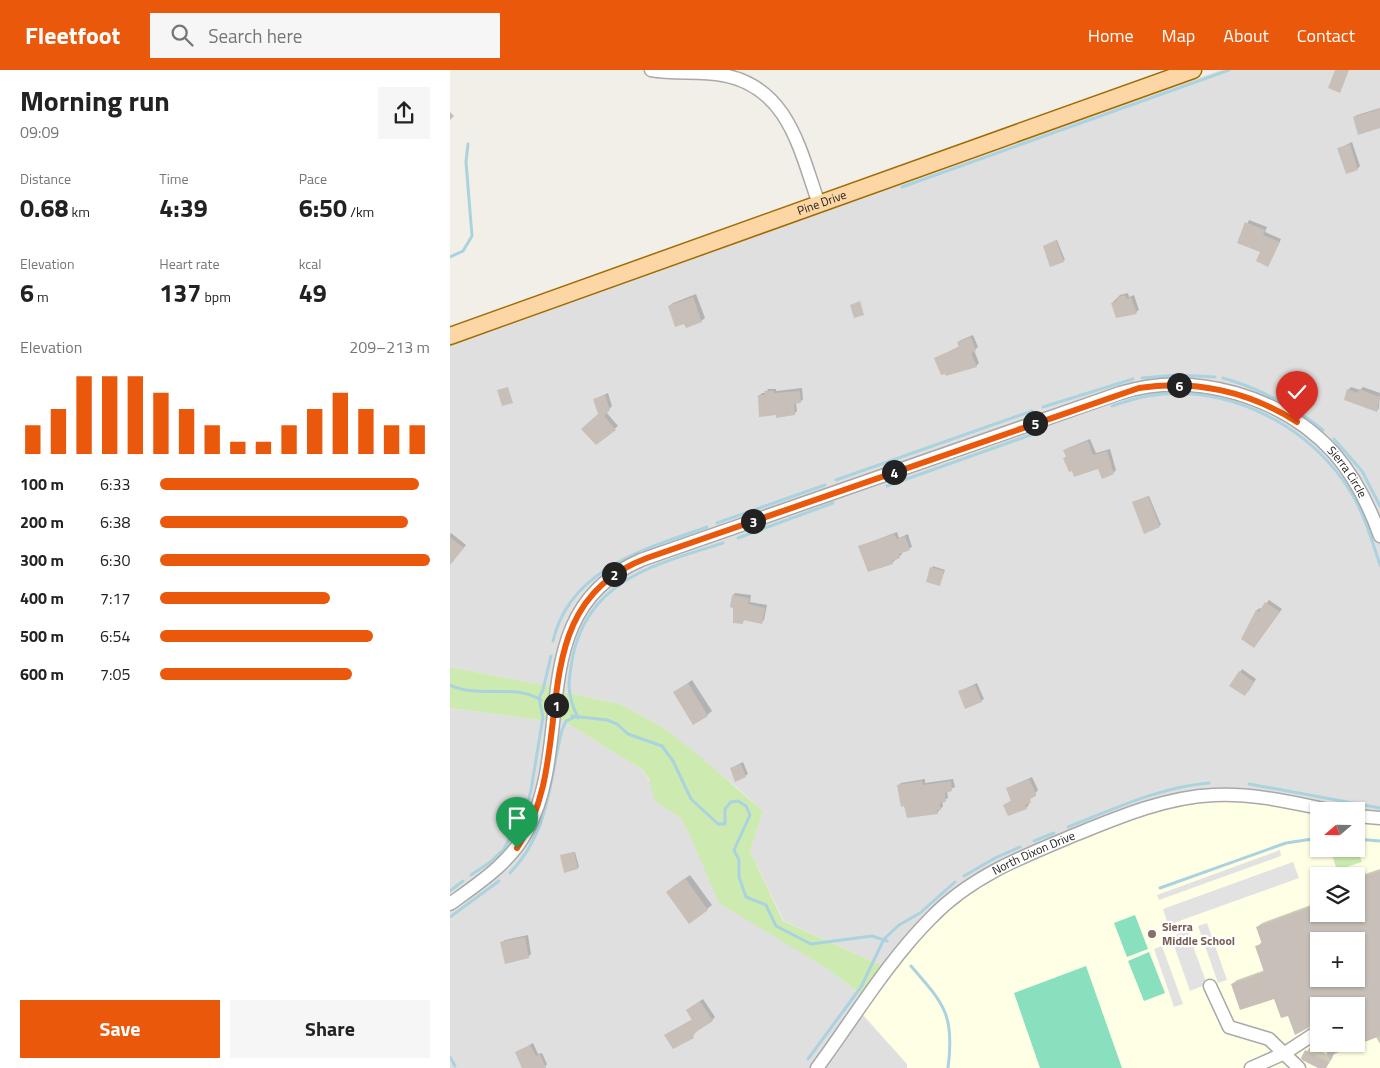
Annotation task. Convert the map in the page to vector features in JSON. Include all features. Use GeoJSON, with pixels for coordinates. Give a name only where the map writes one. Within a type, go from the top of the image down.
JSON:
{"type":"FeatureCollection","features":[{"type":"Feature","properties":{"kind":"main road","name":"Pine Drive"},"geometry":{"type":"LineString","coordinates":[[450,336],[1193,70]]}},
{"type":"Feature","properties":{"kind":"street"},"geometry":{"type":"LineString","coordinates":[[651,70],[723,76],[745,82],[770,98],[784,113],[794,133],[818,204]]}},
{"type":"Feature","properties":{"kind":"street","name":"Sierra Circle"},"geometry":{"type":"LineString","coordinates":[[450,904],[505,860],[517,848],[528,830],[536,811],[545,778],[561,666],[572,624],[585,601],[600,585],[616,573],[641,560],[1120,394],[1150,386],[1169,385],[1200,386],[1241,395],[1277,410],[1297,422],[1326,445],[1355,480],[1369,507],[1380,536]]}},
{"type":"Feature","properties":{"kind":"street","name":"North Dixon Drive"},"geometry":{"type":"LineString","coordinates":[[817,1068],[890,967],[924,925],[959,893],[996,869],[1113,820],[1155,805],[1185,798],[1242,795],[1310,807]]}},
{"type":"Feature","properties":{"kind":"street"},"geometry":{"type":"LineString","coordinates":[[1365,817],[1380,818]]}},
{"type":"Feature","properties":{"kind":"street"},"geometry":{"type":"LineString","coordinates":[[1210,986],[1229,1027],[1264,1036],[1285,1053],[1299,1068]]}},
{"type":"Feature","properties":{"kind":"street"},"geometry":{"type":"LineString","coordinates":[[1252,1068],[1285,1053],[1310,1037]]}},
{"type":"Feature","properties":{"kind":"shaded area"},"geometry":{"type":"Polygon","coordinates":[[[1222,70],[1380,70],[1380,812],[1365,810],[1365,802],[1320,802],[1235,788],[1191,791],[1172,795],[1101,818],[1014,854],[971,876],[931,909],[883,966],[784,921],[750,851],[763,811],[740,790],[664,728],[620,704],[564,692],[560,719],[643,770],[651,784],[680,817],[689,833],[828,969],[862,995],[854,1006],[907,1064],[907,1068],[450,1068],[450,708],[547,721],[552,687],[450,667],[450,344],[1128,101],[1222,70]]]}},
{"type":"Feature","properties":{"kind":"shaded area","name":"Sierra Middle School"},"geometry":{"type":"Polygon","coordinates":[[[1217,800],[1263,803],[1310,813],[1310,858],[1365,858],[1365,823],[1380,825],[1380,1068],[907,1068],[907,1064],[863,1014],[930,927],[978,887],[1030,860],[1138,817],[1192,803],[1217,800]]]}},
{"type":"Feature","properties":{"kind":"shaded area"},"geometry":{"type":"Polygon","coordinates":[[[1280,850],[1281,856],[1159,900],[1157,895],[1280,850]]]}},
{"type":"Feature","properties":{"kind":"shaded area"},"geometry":{"type":"Polygon","coordinates":[[[1293,862],[1299,878],[1168,925],[1163,909],[1293,862]]]}},
{"type":"Feature","properties":{"kind":"shaded area"},"geometry":{"type":"Polygon","coordinates":[[[1207,923],[1227,980],[1218,983],[1198,926],[1207,923]]]}},
{"type":"Feature","properties":{"kind":"shaded area"},"geometry":{"type":"Polygon","coordinates":[[[1187,930],[1207,984],[1190,991],[1171,937],[1187,930]]]}},
{"type":"Feature","properties":{"kind":"shaded area"},"geometry":{"type":"Polygon","coordinates":[[[1162,946],[1183,1004],[1174,1007],[1154,949],[1162,946]]]}},
{"type":"Feature","properties":{"kind":"green space"},"geometry":{"type":"Polygon","coordinates":[[[450,667],[553,687],[547,721],[450,708],[450,667]]]}},
{"type":"Feature","properties":{"kind":"green space"},"geometry":{"type":"Polygon","coordinates":[[[563,692],[620,704],[664,728],[763,811],[750,851],[783,921],[883,966],[862,995],[828,969],[719,903],[689,833],[680,817],[654,799],[649,779],[643,770],[560,719],[563,692]]]}},
{"type":"Feature","properties":{"kind":"green space"},"geometry":{"type":"Polygon","coordinates":[[[1333,858],[1360,858],[1362,862],[1346,867],[1336,867],[1333,858]]]}},
{"type":"Feature","properties":{"kind":"green space"},"geometry":{"type":"Polygon","coordinates":[[[1135,915],[1148,949],[1127,957],[1114,923],[1135,915]]]}},
{"type":"Feature","properties":{"kind":"green space"},"geometry":{"type":"Polygon","coordinates":[[[1149,952],[1165,993],[1144,1001],[1128,961],[1149,952]]]}},
{"type":"Feature","properties":{"kind":"green space"},"geometry":{"type":"Polygon","coordinates":[[[1086,966],[1122,1068],[1040,1068],[1014,993],[1086,966]]]}},
{"type":"Feature","properties":{"kind":"building"},"geometry":{"type":"Polygon","coordinates":[[[1335,70],[1349,70],[1340,93],[1328,88],[1335,70]]]}},
{"type":"Feature","properties":{"kind":"building"},"geometry":{"type":"Polygon","coordinates":[[[1380,109],[1380,128],[1358,135],[1353,117],[1380,109]]]}},
{"type":"Feature","properties":{"kind":"building"},"geometry":{"type":"Polygon","coordinates":[[[1350,144],[1358,170],[1346,174],[1337,148],[1350,144]]]}},
{"type":"Feature","properties":{"kind":"building"},"geometry":{"type":"Polygon","coordinates":[[[1245,222],[1265,230],[1263,235],[1280,242],[1268,267],[1256,261],[1260,252],[1237,243],[1245,222]]]}},
{"type":"Feature","properties":{"kind":"building"},"geometry":{"type":"Polygon","coordinates":[[[1056,240],[1064,262],[1050,267],[1043,246],[1056,240]]]}},
{"type":"Feature","properties":{"kind":"building"},"geometry":{"type":"Polygon","coordinates":[[[1125,295],[1127,299],[1131,297],[1137,314],[1116,318],[1111,303],[1117,301],[1116,298],[1125,295]]]}},
{"type":"Feature","properties":{"kind":"building"},"geometry":{"type":"Polygon","coordinates":[[[693,297],[702,322],[686,328],[684,324],[675,327],[668,306],[693,297]]]}},
{"type":"Feature","properties":{"kind":"building"},"geometry":{"type":"Polygon","coordinates":[[[860,301],[864,315],[854,318],[850,305],[860,301]]]}},
{"type":"Feature","properties":{"kind":"building"},"geometry":{"type":"Polygon","coordinates":[[[971,337],[976,351],[971,353],[977,367],[946,376],[945,374],[941,375],[934,358],[959,347],[957,342],[971,337]]]}},
{"type":"Feature","properties":{"kind":"building"},"geometry":{"type":"Polygon","coordinates":[[[508,387],[513,403],[502,406],[497,390],[508,387]]]}},
{"type":"Feature","properties":{"kind":"building"},"geometry":{"type":"Polygon","coordinates":[[[1347,389],[1358,393],[1359,389],[1380,397],[1377,412],[1344,400],[1347,389]]]}},
{"type":"Feature","properties":{"kind":"building"},"geometry":{"type":"Polygon","coordinates":[[[764,391],[774,391],[774,393],[800,391],[801,403],[794,404],[795,415],[776,418],[776,415],[759,417],[758,395],[765,395],[764,391]]]}},
{"type":"Feature","properties":{"kind":"building"},"geometry":{"type":"Polygon","coordinates":[[[605,395],[610,410],[604,416],[616,430],[596,445],[581,429],[598,414],[593,399],[605,395]]]}},
{"type":"Feature","properties":{"kind":"building"},"geometry":{"type":"Polygon","coordinates":[[[1088,441],[1093,455],[1107,451],[1114,474],[1102,479],[1098,469],[1074,477],[1072,471],[1069,472],[1063,458],[1066,457],[1063,450],[1088,441]]]}},
{"type":"Feature","properties":{"kind":"building"},"geometry":{"type":"Polygon","coordinates":[[[1148,496],[1160,527],[1144,534],[1132,502],[1148,496]]]}},
{"type":"Feature","properties":{"kind":"building"},"geometry":{"type":"Polygon","coordinates":[[[894,534],[897,539],[905,536],[910,550],[899,554],[900,558],[892,561],[893,564],[868,572],[858,546],[894,534]]]}},
{"type":"Feature","properties":{"kind":"building"},"geometry":{"type":"Polygon","coordinates":[[[450,537],[464,548],[450,565],[450,537]]]}},
{"type":"Feature","properties":{"kind":"building"},"geometry":{"type":"Polygon","coordinates":[[[930,567],[944,571],[940,586],[926,582],[930,567]]]}},
{"type":"Feature","properties":{"kind":"building"},"geometry":{"type":"Polygon","coordinates":[[[732,595],[749,598],[748,604],[765,608],[762,624],[743,620],[743,624],[733,623],[733,608],[730,607],[732,595]]]}},
{"type":"Feature","properties":{"kind":"building"},"geometry":{"type":"Polygon","coordinates":[[[1265,602],[1280,612],[1254,648],[1241,639],[1256,610],[1259,612],[1265,602]]]}},
{"type":"Feature","properties":{"kind":"building"},"geometry":{"type":"Polygon","coordinates":[[[1239,671],[1254,682],[1245,696],[1229,686],[1239,671]]]}},
{"type":"Feature","properties":{"kind":"building"},"geometry":{"type":"Polygon","coordinates":[[[688,683],[708,716],[693,725],[673,692],[688,683]]]}},
{"type":"Feature","properties":{"kind":"building"},"geometry":{"type":"Polygon","coordinates":[[[975,685],[982,702],[965,709],[958,691],[975,685]]]}},
{"type":"Feature","properties":{"kind":"building"},"geometry":{"type":"Polygon","coordinates":[[[741,764],[746,777],[735,782],[730,768],[741,764]]]}},
{"type":"Feature","properties":{"kind":"building"},"geometry":{"type":"Polygon","coordinates":[[[1029,779],[1036,796],[1030,799],[1031,803],[1025,805],[1027,809],[1008,816],[1003,805],[1011,801],[1006,788],[1029,779]]]}},
{"type":"Feature","properties":{"kind":"building"},"geometry":{"type":"Polygon","coordinates":[[[922,781],[923,785],[951,781],[952,791],[945,793],[946,802],[940,803],[941,810],[937,810],[938,814],[907,818],[904,806],[901,807],[897,785],[922,781]]]}},
{"type":"Feature","properties":{"kind":"building"},"geometry":{"type":"Polygon","coordinates":[[[574,852],[578,869],[564,873],[560,855],[574,852]]]}},
{"type":"Feature","properties":{"kind":"building"},"geometry":{"type":"Polygon","coordinates":[[[1380,871],[1380,1036],[1365,1042],[1365,997],[1310,997],[1310,1027],[1295,1035],[1288,1016],[1281,1018],[1274,999],[1240,1010],[1231,984],[1264,972],[1255,946],[1262,944],[1256,927],[1310,907],[1310,922],[1365,922],[1365,876],[1380,871]]]}},
{"type":"Feature","properties":{"kind":"building"},"geometry":{"type":"Polygon","coordinates":[[[685,878],[708,910],[689,924],[666,892],[685,878]]]}},
{"type":"Feature","properties":{"kind":"building"},"geometry":{"type":"Polygon","coordinates":[[[525,937],[529,958],[505,964],[500,942],[525,937]]]}},
{"type":"Feature","properties":{"kind":"building"},"geometry":{"type":"Polygon","coordinates":[[[700,1001],[713,1021],[696,1032],[693,1036],[694,1038],[673,1049],[664,1035],[692,1020],[686,1010],[700,1001]]]}},
{"type":"Feature","properties":{"kind":"building"},"geometry":{"type":"Polygon","coordinates":[[[530,1045],[536,1056],[540,1054],[546,1068],[522,1068],[515,1052],[530,1045]]]}},
{"type":"Feature","properties":{"kind":"building"},"geometry":{"type":"Polygon","coordinates":[[[1305,1050],[1329,1062],[1326,1068],[1318,1068],[1302,1060],[1301,1058],[1305,1050]]]}},
{"type":"Feature","properties":{"kind":"building"},"geometry":{"type":"Polygon","coordinates":[[[1326,1052],[1339,1052],[1334,1054],[1330,1061],[1326,1052]]]}},
{"type":"Feature","properties":{"kind":"waterway"},"geometry":{"type":"LineString","coordinates":[[902,187],[1229,70]]}},
{"type":"Feature","properties":{"kind":"waterway"},"geometry":{"type":"LineString","coordinates":[[450,257],[463,251],[472,236],[466,162],[468,144]]}},
{"type":"Feature","properties":{"kind":"waterway"},"geometry":{"type":"LineString","coordinates":[[1142,378],[1177,375],[1215,377]]}},
{"type":"Feature","properties":{"kind":"waterway"},"geometry":{"type":"LineString","coordinates":[[1223,378],[1250,387],[1276,399],[1300,413],[1323,430]]}},
{"type":"Feature","properties":{"kind":"waterway"},"geometry":{"type":"LineString","coordinates":[[1043,407],[1133,379]]}},
{"type":"Feature","properties":{"kind":"waterway"},"geometry":{"type":"LineString","coordinates":[[1112,406],[1148,396],[1178,394],[1208,396],[1237,403],[1265,415],[1291,430],[1314,448],[1335,470],[1352,494],[1357,502],[1380,565]]}},
{"type":"Feature","properties":{"kind":"waterway"},"geometry":{"type":"LineString","coordinates":[[836,480],[1032,411]]}},
{"type":"Feature","properties":{"kind":"waterway"},"geometry":{"type":"LineString","coordinates":[[887,486],[1039,432]]}},
{"type":"Feature","properties":{"kind":"waterway"},"geometry":{"type":"LineString","coordinates":[[1334,439],[1362,471],[1380,506]]}},
{"type":"Feature","properties":{"kind":"waterway"},"geometry":{"type":"LineString","coordinates":[[717,523],[825,485]]}},
{"type":"Feature","properties":{"kind":"waterway"},"geometry":{"type":"LineString","coordinates":[[738,538],[833,503]]}},
{"type":"Feature","properties":{"kind":"waterway"},"geometry":{"type":"LineString","coordinates":[[553,641],[562,616],[576,595],[593,579],[613,565],[636,553],[707,527]]}},
{"type":"Feature","properties":{"kind":"waterway"},"geometry":{"type":"LineString","coordinates":[[578,718],[571,701],[570,673],[573,655],[582,629],[594,608],[611,591],[651,567],[723,543]]}},
{"type":"Feature","properties":{"kind":"waterway"},"geometry":{"type":"LineString","coordinates":[[471,875],[489,863],[504,849],[527,806],[543,717],[539,698],[543,690],[551,656]]}},
{"type":"Feature","properties":{"kind":"waterway"},"geometry":{"type":"LineString","coordinates":[[450,685],[473,691],[519,692],[541,700]]}},
{"type":"Feature","properties":{"kind":"waterway"},"geometry":{"type":"LineString","coordinates":[[572,716],[607,720],[617,724],[628,734],[662,746],[673,761],[691,799],[718,824],[725,824],[725,809],[731,802],[738,801],[746,806],[750,815],[734,850],[739,860],[739,877],[746,897],[766,905],[776,926],[811,944],[872,936],[887,941]]}},
{"type":"Feature","properties":{"kind":"waterway"},"geometry":{"type":"LineString","coordinates":[[510,873],[523,857],[541,823],[562,730],[566,721],[575,717]]}},
{"type":"Feature","properties":{"kind":"waterway"},"geometry":{"type":"LineString","coordinates":[[1068,827],[1155,794],[1191,785],[1209,783]]}},
{"type":"Feature","properties":{"kind":"waterway"},"geometry":{"type":"LineString","coordinates":[[1249,784],[1380,808]]}},
{"type":"Feature","properties":{"kind":"waterway"},"geometry":{"type":"LineString","coordinates":[[1034,841],[1054,833]]}},
{"type":"Feature","properties":{"kind":"waterway"},"geometry":{"type":"LineString","coordinates":[[1160,888],[1286,843],[1310,839]]}},
{"type":"Feature","properties":{"kind":"waterway"},"geometry":{"type":"LineString","coordinates":[[1365,840],[1380,841]]}},
{"type":"Feature","properties":{"kind":"waterway"},"geometry":{"type":"LineString","coordinates":[[964,876],[995,858],[1020,847]]}},
{"type":"Feature","properties":{"kind":"waterway"},"geometry":{"type":"LineString","coordinates":[[450,891],[463,881]]}},
{"type":"Feature","properties":{"kind":"waterway"},"geometry":{"type":"LineString","coordinates":[[450,917],[499,881]]}},
{"type":"Feature","properties":{"kind":"waterway"},"geometry":{"type":"LineString","coordinates":[[808,1059],[861,987],[884,939],[899,925],[920,913],[955,882]]}},
{"type":"Feature","properties":{"kind":"waterway"},"geometry":{"type":"LineString","coordinates":[[911,966],[939,1001],[948,1022],[950,1035],[948,1068]]}},
{"type":"Feature","properties":{"kind":"waterway"},"geometry":{"type":"LineString","coordinates":[[450,1057],[455,1066]]}},
{"type":"Feature","properties":{"kind":"place","name":"Sierra Middle School"},"geometry":{"type":"Point","coordinates":[1152,934]}},
{"type":"Feature","properties":{"kind":"route"},"geometry":{"type":"LineString","coordinates":[[517,848],[534,817],[542,792],[561,666],[570,630],[585,601],[605,581],[622,569],[647,558],[1139,388],[1169,385],[1215,389],[1241,395],[1259,402],[1297,422]]}}]}
